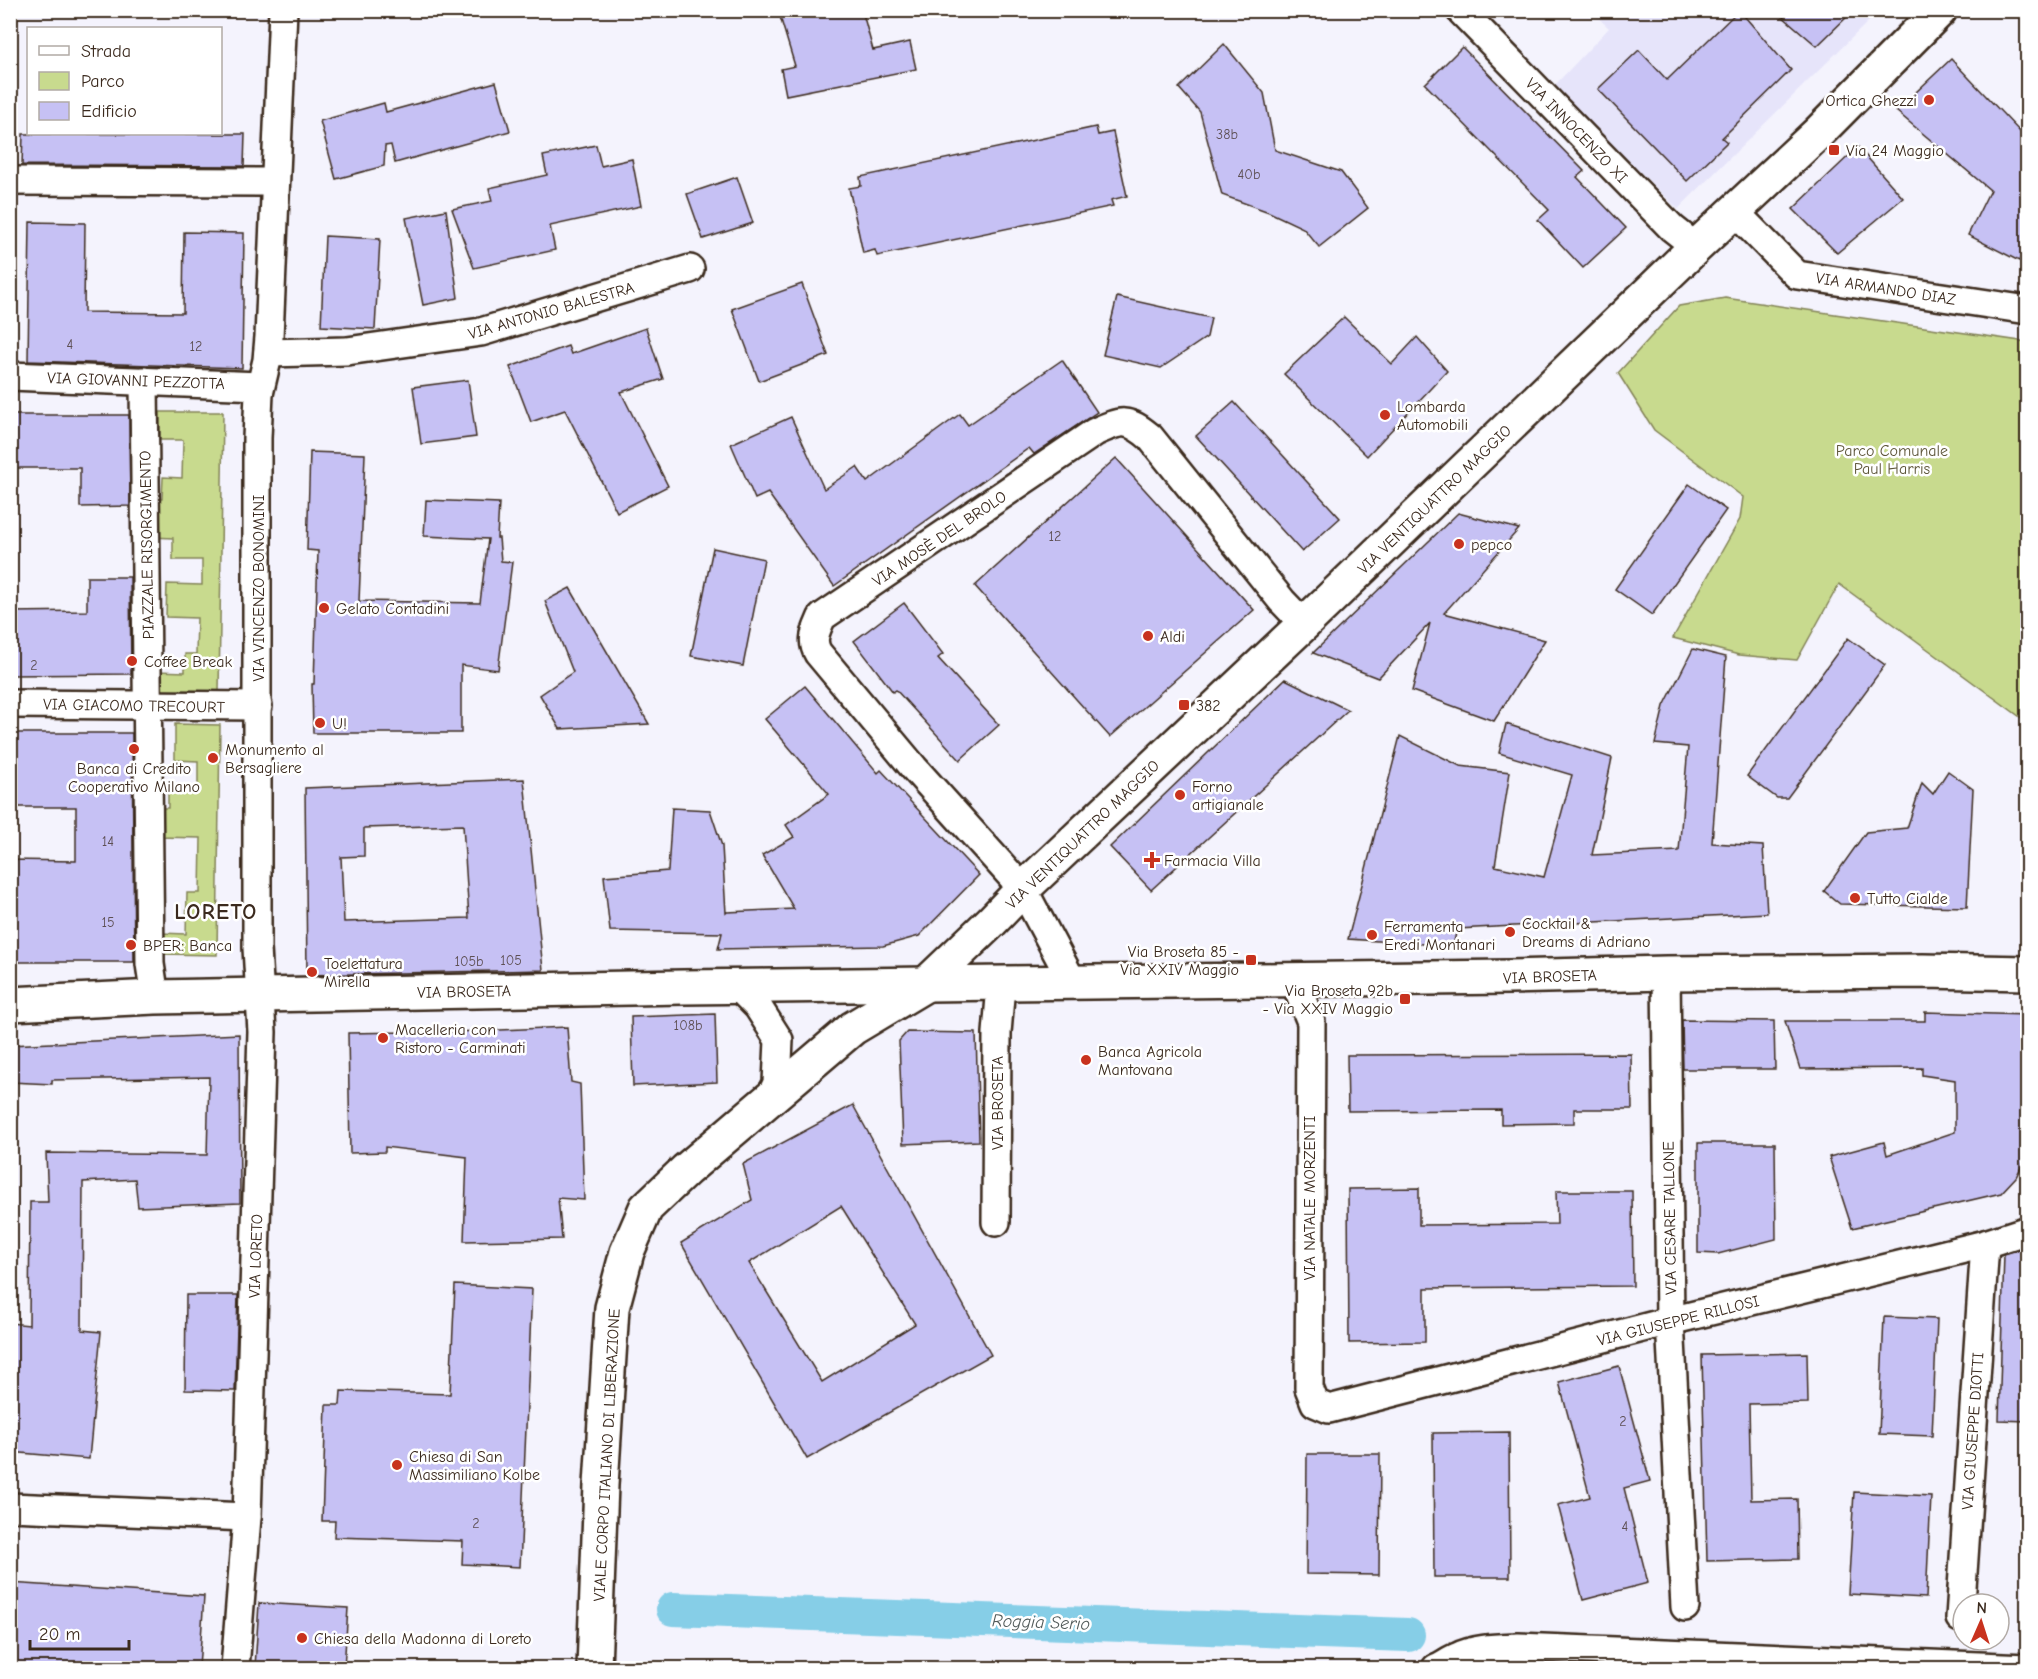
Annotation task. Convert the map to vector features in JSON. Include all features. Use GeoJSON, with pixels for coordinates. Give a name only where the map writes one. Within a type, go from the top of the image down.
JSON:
{"type":"FeatureCollection","features":[{"type":"Feature","properties":{"kind":"street","name":"VIA VINCENZO BONOMINI"},"geometry":{"type":"LineString","coordinates":[[260,995],[257,948],[257,438],[261,386],[268,353],[283,10]]}},
{"type":"Feature","properties":{"kind":"street","name":"VIA INNOCENZO XI"},"geometry":{"type":"LineString","coordinates":[[1460,10],[1672,228],[1696,247]]}},
{"type":"Feature","properties":{"kind":"street","name":"VIA VENTIQUATTRO MAGGIO"},"geometry":{"type":"LineString","coordinates":[[925,985],[1023,889],[1818,133],[1940,10]]}},
{"type":"Feature","properties":{"kind":"street"},"geometry":{"type":"LineString","coordinates":[[10,181],[275,182]]}},
{"type":"Feature","properties":{"kind":"street","name":"VIA ARMANDO DIAZ"},"geometry":{"type":"LineString","coordinates":[[1734,212],[1797,275],[2028,310]]}},
{"type":"Feature","properties":{"kind":"street","name":"VIA ANTONIO BALESTRA"},"geometry":{"type":"LineString","coordinates":[[268,353],[347,351],[481,332],[690,269]]}},
{"type":"Feature","properties":{"kind":"street","name":"VIA GIOVANNI PEZZOTTA"},"geometry":{"type":"LineString","coordinates":[[10,376],[261,386]]}},
{"type":"Feature","properties":{"kind":"street","name":"PIAZZALE RISORGIMENTO"},"geometry":{"type":"LineString","coordinates":[[144,381],[150,964],[155,997]]}},
{"type":"Feature","properties":{"kind":"street","name":"VIA MOSÈ DEL BROLO"},"geometry":{"type":"LineString","coordinates":[[1023,889],[914,768],[818,653],[814,647],[815,633],[822,617],[1095,432],[1114,424],[1126,423],[1135,425],[1150,437],[1282,601],[1304,624]]}},
{"type":"Feature","properties":{"kind":"street","name":"VIA GIACOMO TRECOURT"},"geometry":{"type":"LineString","coordinates":[[10,704],[258,706]]}},
{"type":"Feature","properties":{"kind":"street"},"geometry":{"type":"LineString","coordinates":[[1023,889],[1073,983]]}},
{"type":"Feature","properties":{"kind":"street","name":"VIA BROSETA"},"geometry":{"type":"LineString","coordinates":[[10,1004],[155,997],[738,987],[1294,981],[1666,973],[1923,971],[2028,973]]}},
{"type":"Feature","properties":{"kind":"street","name":"VIA CESARE TALLONE"},"geometry":{"type":"LineString","coordinates":[[1666,973],[1670,1321],[1685,1607]]}},
{"type":"Feature","properties":{"kind":"street","name":"VIA NATALE MORZENTI"},"geometry":{"type":"LineString","coordinates":[[1294,981],[1311,1022],[1309,1388],[1315,1403],[1329,1409]]}},
{"type":"Feature","properties":{"kind":"street","name":"VIALE CORPO ITALIANO DI LIBERAZIONE"},"geometry":{"type":"LineString","coordinates":[[594,1668],[601,1485],[612,1308],[627,1252],[646,1208],[686,1170],[853,1028],[925,985]]}},
{"type":"Feature","properties":{"kind":"street","name":"VIA BROSETA"},"geometry":{"type":"LineString","coordinates":[[996,1222],[997,1033],[1001,985]]}},
{"type":"Feature","properties":{"kind":"street"},"geometry":{"type":"LineString","coordinates":[[738,987],[758,1007],[779,1040],[777,1083],[770,1098]]}},
{"type":"Feature","properties":{"kind":"street","name":"VIA LORETO"},"geometry":{"type":"LineString","coordinates":[[235,1668],[248,1517],[262,1032],[260,995]]}},
{"type":"Feature","properties":{"kind":"street","name":"VIA GIUSEPPE RILLOSI"},"geometry":{"type":"LineString","coordinates":[[1329,1409],[1670,1321],[1985,1244],[2028,1230]]}},
{"type":"Feature","properties":{"kind":"street","name":"VIA GIUSEPPE DIOTTI"},"geometry":{"type":"LineString","coordinates":[[1962,1592],[1985,1244]]}},
{"type":"Feature","properties":{"kind":"street"},"geometry":{"type":"LineString","coordinates":[[10,1507],[248,1517]]}},
{"type":"Feature","properties":{"kind":"street"},"geometry":{"type":"LineString","coordinates":[[1443,1667],[1457,1656],[1485,1649],[1518,1647],[2028,1668]]}},
{"type":"Feature","properties":{"kind":"shaded area"},"geometry":{"type":"Polygon","coordinates":[[[1591,11],[1879,11],[1678,209],[1553,87],[1609,28],[1591,11]]]}},
{"type":"Feature","properties":{"kind":"green space","name":"Parco Comunale Paul Harris"},"geometry":{"type":"Polygon","coordinates":[[[1725,298],[2027,342],[2027,722],[1839,584],[1797,660],[1739,655],[1673,638],[1740,519],[1743,497],[1654,430],[1618,373],[1679,306],[1725,298]]]}},
{"type":"Feature","properties":{"kind":"green space"},"geometry":{"type":"Polygon","coordinates":[[[160,412],[223,412],[219,693],[157,692],[157,671],[185,672],[185,654],[196,654],[197,618],[166,617],[167,584],[202,585],[202,560],[173,560],[173,538],[151,537],[152,499],[162,499],[163,477],[182,478],[183,440],[160,440],[160,412]]]}},
{"type":"Feature","properties":{"kind":"green space"},"geometry":{"type":"Polygon","coordinates":[[[175,724],[220,725],[217,955],[161,954],[161,933],[186,934],[187,893],[200,893],[201,838],[158,837],[158,808],[168,808],[168,789],[198,790],[198,761],[175,760],[175,724]]]}},
{"type":"Feature","properties":{"kind":"building"},"geometry":{"type":"Polygon","coordinates":[[[778,10],[862,10],[873,50],[910,42],[916,69],[786,95],[781,69],[795,66],[778,10]]]}},
{"type":"Feature","properties":{"kind":"building"},"geometry":{"type":"Polygon","coordinates":[[[1739,10],[1791,70],[1722,138],[1727,142],[1687,181],[1598,89],[1639,50],[1667,80],[1739,10]]]}},
{"type":"Feature","properties":{"kind":"building"},"geometry":{"type":"Polygon","coordinates":[[[1775,10],[1854,10],[1817,46],[1775,10]]]}},
{"type":"Feature","properties":{"kind":"building"},"geometry":{"type":"Polygon","coordinates":[[[1224,44],[1264,93],[1275,150],[1341,172],[1368,208],[1319,247],[1303,228],[1269,212],[1222,195],[1200,112],[1179,88],[1224,44]]]}},
{"type":"Feature","properties":{"kind":"building"},"geometry":{"type":"Polygon","coordinates":[[[1462,47],[1584,171],[1577,177],[1626,228],[1583,268],[1538,220],[1549,210],[1425,84],[1462,47]]]}},
{"type":"Feature","properties":{"kind":"building"},"geometry":{"type":"Polygon","coordinates":[[[1951,59],[2021,133],[2028,137],[2028,245],[2019,261],[1968,235],[1990,190],[1896,111],[1951,59]]]}},
{"type":"Feature","properties":{"kind":"building"},"geometry":{"type":"Polygon","coordinates":[[[496,82],[510,131],[395,163],[391,145],[385,146],[384,166],[336,179],[320,121],[384,103],[386,112],[496,82]]]}},
{"type":"Feature","properties":{"kind":"building"},"geometry":{"type":"Polygon","coordinates":[[[1096,127],[1098,135],[1113,132],[1127,196],[1111,200],[1113,206],[877,256],[875,250],[863,253],[849,188],[861,186],[860,177],[1096,127]]]}},
{"type":"Feature","properties":{"kind":"building"},"geometry":{"type":"Polygon","coordinates":[[[23,134],[245,134],[244,166],[22,165],[23,134]]]}},
{"type":"Feature","properties":{"kind":"building"},"geometry":{"type":"Polygon","coordinates":[[[596,145],[601,166],[632,159],[641,206],[550,226],[555,250],[474,268],[452,209],[492,201],[489,188],[547,175],[543,156],[596,145]]]}},
{"type":"Feature","properties":{"kind":"building"},"geometry":{"type":"Polygon","coordinates":[[[1858,147],[1903,198],[1837,253],[1793,209],[1858,147]]]}},
{"type":"Feature","properties":{"kind":"building"},"geometry":{"type":"Polygon","coordinates":[[[737,177],[753,223],[703,239],[687,194],[737,177]]]}},
{"type":"Feature","properties":{"kind":"building"},"geometry":{"type":"Polygon","coordinates":[[[446,210],[458,298],[423,305],[406,218],[446,210]]]}},
{"type":"Feature","properties":{"kind":"building"},"geometry":{"type":"Polygon","coordinates":[[[30,222],[85,223],[84,312],[183,313],[184,232],[244,233],[242,368],[28,361],[30,222]]]}},
{"type":"Feature","properties":{"kind":"building"},"geometry":{"type":"Polygon","coordinates":[[[325,236],[380,239],[375,329],[321,326],[325,236]]]}},
{"type":"Feature","properties":{"kind":"building"},"geometry":{"type":"Polygon","coordinates":[[[802,284],[828,355],[759,381],[732,309],[802,284]]]}},
{"type":"Feature","properties":{"kind":"building"},"geometry":{"type":"Polygon","coordinates":[[[1117,297],[1211,318],[1207,337],[1161,368],[1103,355],[1117,297]]]}},
{"type":"Feature","properties":{"kind":"building"},"geometry":{"type":"Polygon","coordinates":[[[1344,317],[1392,364],[1417,337],[1447,371],[1367,456],[1284,374],[1344,317]]]}},
{"type":"Feature","properties":{"kind":"building"},"geometry":{"type":"Polygon","coordinates":[[[646,328],[663,379],[621,392],[668,486],[617,512],[565,410],[531,422],[510,367],[568,346],[571,354],[646,328]]]}},
{"type":"Feature","properties":{"kind":"building"},"geometry":{"type":"Polygon","coordinates":[[[1062,360],[1097,412],[1034,454],[1029,448],[834,586],[768,493],[755,499],[731,444],[791,417],[824,489],[857,467],[867,482],[960,414],[968,425],[1062,360]]]}},
{"type":"Feature","properties":{"kind":"building"},"geometry":{"type":"Polygon","coordinates":[[[468,380],[476,437],[421,444],[413,387],[468,380]]]}},
{"type":"Feature","properties":{"kind":"building"},"geometry":{"type":"Polygon","coordinates":[[[1234,402],[1340,518],[1302,552],[1196,436],[1234,402]]]}},
{"type":"Feature","properties":{"kind":"building"},"geometry":{"type":"Polygon","coordinates":[[[10,415],[129,415],[130,506],[80,507],[80,468],[10,468],[10,415]]]}},
{"type":"Feature","properties":{"kind":"building"},"geometry":{"type":"Polygon","coordinates":[[[310,452],[365,454],[359,601],[480,603],[488,539],[424,536],[426,500],[499,503],[497,538],[499,538],[501,561],[512,562],[498,670],[461,665],[461,733],[313,733],[312,684],[314,684],[318,551],[307,550],[310,452]]]}},
{"type":"Feature","properties":{"kind":"building"},"geometry":{"type":"Polygon","coordinates":[[[1116,458],[1254,610],[1110,737],[975,586],[1116,458]]]}},
{"type":"Feature","properties":{"kind":"building"},"geometry":{"type":"Polygon","coordinates":[[[1689,484],[1726,510],[1652,615],[1615,589],[1689,484]]]}},
{"type":"Feature","properties":{"kind":"building"},"geometry":{"type":"Polygon","coordinates":[[[1458,513],[1519,529],[1444,613],[1545,640],[1494,721],[1412,691],[1430,623],[1378,678],[1313,653],[1458,513]]]}},
{"type":"Feature","properties":{"kind":"building"},"geometry":{"type":"Polygon","coordinates":[[[713,548],[764,559],[743,666],[691,656],[713,548]]]}},
{"type":"Feature","properties":{"kind":"building"},"geometry":{"type":"Polygon","coordinates":[[[87,577],[130,577],[131,674],[10,675],[10,612],[87,611],[87,577]]]}},
{"type":"Feature","properties":{"kind":"building"},"geometry":{"type":"Polygon","coordinates":[[[570,588],[649,724],[560,729],[540,695],[573,672],[545,601],[570,588]]]}},
{"type":"Feature","properties":{"kind":"building"},"geometry":{"type":"Polygon","coordinates":[[[904,603],[943,654],[938,658],[999,725],[960,760],[896,690],[893,692],[854,641],[904,603]]]}},
{"type":"Feature","properties":{"kind":"building"},"geometry":{"type":"Polygon","coordinates":[[[1848,638],[1885,665],[1787,798],[1777,798],[1747,776],[1848,638]]]}},
{"type":"Feature","properties":{"kind":"building"},"geometry":{"type":"Polygon","coordinates":[[[1693,649],[1726,657],[1712,843],[1763,846],[1767,913],[1457,929],[1453,946],[1348,939],[1400,736],[1460,766],[1510,772],[1495,866],[1544,877],[1572,775],[1499,753],[1506,724],[1612,758],[1592,855],[1679,851],[1688,747],[1655,744],[1664,706],[1693,649]]]}},
{"type":"Feature","properties":{"kind":"building"},"geometry":{"type":"Polygon","coordinates":[[[1285,679],[1348,710],[1151,890],[1110,847],[1285,679]]]}},
{"type":"Feature","properties":{"kind":"building"},"geometry":{"type":"Polygon","coordinates":[[[805,686],[878,773],[881,770],[979,875],[919,936],[883,946],[718,949],[722,933],[610,931],[604,876],[668,871],[672,808],[710,810],[722,846],[726,913],[794,909],[762,855],[794,837],[786,825],[829,794],[765,719],[805,686]]]}},
{"type":"Feature","properties":{"kind":"building"},"geometry":{"type":"Polygon","coordinates":[[[10,733],[132,733],[134,962],[10,962],[10,860],[76,861],[76,807],[10,807],[10,733]]]}},
{"type":"Feature","properties":{"kind":"building"},"geometry":{"type":"Polygon","coordinates":[[[1948,771],[1973,789],[1967,907],[1840,904],[1824,891],[1866,832],[1907,828],[1922,783],[1933,794],[1948,771]]]}},
{"type":"Feature","properties":{"kind":"building"},"geometry":{"type":"Polygon","coordinates":[[[524,779],[543,970],[307,975],[305,788],[524,779]],[[463,825],[364,828],[364,856],[341,857],[344,922],[469,918],[463,825]]]}},
{"type":"Feature","properties":{"kind":"building"},"geometry":{"type":"Polygon","coordinates":[[[1925,1012],[2028,1015],[2028,1154],[2016,1177],[2001,1193],[1852,1228],[1829,1157],[1884,1142],[1887,1155],[1955,1132],[1955,1080],[1922,1075],[1922,1068],[1800,1069],[1785,1021],[1925,1021],[1925,1012]]]}},
{"type":"Feature","properties":{"kind":"building"},"geometry":{"type":"Polygon","coordinates":[[[715,1014],[717,1082],[633,1086],[631,1017],[715,1014]]]}},
{"type":"Feature","properties":{"kind":"building"},"geometry":{"type":"Polygon","coordinates":[[[1682,1020],[1774,1021],[1775,1069],[1683,1069],[1682,1020]]]}},
{"type":"Feature","properties":{"kind":"building"},"geometry":{"type":"Polygon","coordinates":[[[567,1027],[571,1082],[580,1084],[584,1200],[558,1198],[562,1239],[464,1241],[467,1157],[385,1147],[385,1152],[350,1153],[348,1033],[410,1032],[411,1034],[567,1027]]]}},
{"type":"Feature","properties":{"kind":"building"},"geometry":{"type":"Polygon","coordinates":[[[907,1032],[976,1033],[979,1141],[903,1144],[899,1041],[907,1032]]]}},
{"type":"Feature","properties":{"kind":"building"},"geometry":{"type":"Polygon","coordinates":[[[239,1034],[240,1203],[138,1207],[135,1179],[83,1182],[82,1330],[101,1332],[89,1459],[10,1452],[10,1323],[29,1325],[30,1202],[48,1202],[46,1153],[207,1155],[209,1077],[52,1080],[52,1084],[10,1082],[10,1045],[239,1034]]]}},
{"type":"Feature","properties":{"kind":"building"},"geometry":{"type":"Polygon","coordinates":[[[1631,1054],[1632,1109],[1574,1109],[1574,1123],[1501,1124],[1501,1110],[1348,1111],[1347,1055],[1631,1054]]]}},
{"type":"Feature","properties":{"kind":"building"},"geometry":{"type":"Polygon","coordinates":[[[853,1105],[991,1355],[807,1459],[681,1243],[752,1200],[743,1164],[853,1105]],[[841,1206],[749,1263],[822,1382],[915,1324],[841,1206]]]}},
{"type":"Feature","properties":{"kind":"building"},"geometry":{"type":"Polygon","coordinates":[[[1698,1143],[1775,1143],[1776,1239],[1718,1254],[1698,1253],[1698,1143]]]}},
{"type":"Feature","properties":{"kind":"building"},"geometry":{"type":"Polygon","coordinates":[[[1419,1188],[1419,1225],[1557,1224],[1556,1191],[1632,1191],[1633,1286],[1425,1288],[1425,1342],[1349,1343],[1348,1189],[1419,1188]]]}},
{"type":"Feature","properties":{"kind":"building"},"geometry":{"type":"Polygon","coordinates":[[[2028,1247],[2028,1421],[1999,1420],[2004,1254],[2028,1247]]]}},
{"type":"Feature","properties":{"kind":"building"},"geometry":{"type":"Polygon","coordinates":[[[455,1285],[532,1289],[520,1567],[462,1564],[463,1541],[334,1537],[335,1521],[322,1521],[326,1405],[340,1405],[341,1391],[450,1394],[455,1285]]]}},
{"type":"Feature","properties":{"kind":"building"},"geometry":{"type":"Polygon","coordinates":[[[186,1295],[238,1295],[235,1391],[185,1390],[186,1295]]]}},
{"type":"Feature","properties":{"kind":"building"},"geometry":{"type":"Polygon","coordinates":[[[1884,1317],[1937,1319],[1932,1436],[1879,1434],[1884,1317]]]}},
{"type":"Feature","properties":{"kind":"building"},"geometry":{"type":"Polygon","coordinates":[[[1807,1353],[1808,1403],[1749,1404],[1751,1500],[1797,1499],[1798,1559],[1707,1561],[1702,1355],[1807,1353]]]}},
{"type":"Feature","properties":{"kind":"building"},"geometry":{"type":"Polygon","coordinates":[[[1619,1366],[1650,1481],[1624,1488],[1648,1583],[1583,1600],[1558,1505],[1590,1497],[1559,1382],[1619,1366]]]}},
{"type":"Feature","properties":{"kind":"building"},"geometry":{"type":"Polygon","coordinates":[[[1509,1432],[1510,1577],[1434,1577],[1433,1433],[1509,1432]]]}},
{"type":"Feature","properties":{"kind":"building"},"geometry":{"type":"Polygon","coordinates":[[[1307,1454],[1380,1454],[1379,1575],[1306,1574],[1307,1454]]]}},
{"type":"Feature","properties":{"kind":"building"},"geometry":{"type":"Polygon","coordinates":[[[1854,1492],[1931,1496],[1926,1598],[1848,1594],[1854,1492]]]}},
{"type":"Feature","properties":{"kind":"building"},"geometry":{"type":"Polygon","coordinates":[[[10,1583],[204,1596],[199,1668],[10,1668],[10,1583]]]}},
{"type":"Feature","properties":{"kind":"building","name":"Chiesa della Madonna di Loreto"},"geometry":{"type":"Polygon","coordinates":[[[259,1603],[348,1608],[344,1668],[255,1668],[259,1603]]]}},
{"type":"Feature","properties":{"kind":"waterway","name":"Roggia Serio"},"geometry":{"type":"LineString","coordinates":[[673,1609],[1408,1635]]}},
{"type":"Feature","properties":{"kind":"place","name":"Ortica Ghezzi"},"geometry":{"type":"Point","coordinates":[1929,100]}},
{"type":"Feature","properties":{"kind":"place","name":"Via 24 Maggio"},"geometry":{"type":"Point","coordinates":[1834,150]}},
{"type":"Feature","properties":{"kind":"place","name":"Lombarda Automobili"},"geometry":{"type":"Point","coordinates":[1385,415]}},
{"type":"Feature","properties":{"kind":"place","name":"pepco"},"geometry":{"type":"Point","coordinates":[1459,544]}},
{"type":"Feature","properties":{"kind":"place","name":"Gelato Contadini"},"geometry":{"type":"Point","coordinates":[324,608]}},
{"type":"Feature","properties":{"kind":"place","name":"Aldi"},"geometry":{"type":"Point","coordinates":[1148,636]}},
{"type":"Feature","properties":{"kind":"place","name":"Coffee Break"},"geometry":{"type":"Point","coordinates":[132,661]}},
{"type":"Feature","properties":{"kind":"place","name":"382"},"geometry":{"type":"Point","coordinates":[1184,705]}},
{"type":"Feature","properties":{"kind":"place","name":"U!"},"geometry":{"type":"Point","coordinates":[320,723]}},
{"type":"Feature","properties":{"kind":"place","name":"Banca di Credito Cooperativo Milano"},"geometry":{"type":"Point","coordinates":[134,749]}},
{"type":"Feature","properties":{"kind":"place","name":"Monumento al Bersagliere"},"geometry":{"type":"Point","coordinates":[213,758]}},
{"type":"Feature","properties":{"kind":"place","name":"Forno artigianale"},"geometry":{"type":"Point","coordinates":[1180,795]}},
{"type":"Feature","properties":{"kind":"place","name":"Farmacia Villa"},"geometry":{"type":"Point","coordinates":[1152,860]}},
{"type":"Feature","properties":{"kind":"place","name":"Tutto Cialde"},"geometry":{"type":"Point","coordinates":[1855,898]}},
{"type":"Feature","properties":{"kind":"place","name":"Cocktail & Dreams di Adriano"},"geometry":{"type":"Point","coordinates":[1510,932]}},
{"type":"Feature","properties":{"kind":"place","name":"Ferramenta Eredi Montanari"},"geometry":{"type":"Point","coordinates":[1372,935]}},
{"type":"Feature","properties":{"kind":"place","name":"BPER: Banca"},"geometry":{"type":"Point","coordinates":[131,945]}},
{"type":"Feature","properties":{"kind":"place","name":"Via Broseta 85 - Via XXIV Maggio"},"geometry":{"type":"Point","coordinates":[1251,960]}},
{"type":"Feature","properties":{"kind":"place","name":"Toelettatura Mirella"},"geometry":{"type":"Point","coordinates":[312,972]}},
{"type":"Feature","properties":{"kind":"place","name":"Via Broseta 92b - Via XXIV Maggio"},"geometry":{"type":"Point","coordinates":[1405,999]}},
{"type":"Feature","properties":{"kind":"place","name":"Macelleria con Ristoro - Carminati"},"geometry":{"type":"Point","coordinates":[383,1038]}},
{"type":"Feature","properties":{"kind":"place","name":"Banca Agricola Mantovana"},"geometry":{"type":"Point","coordinates":[1086,1060]}},
{"type":"Feature","properties":{"kind":"place","name":"Chiesa di San Massimiliano Kolbe"},"geometry":{"type":"Point","coordinates":[397,1465]}},
{"type":"Feature","properties":{"kind":"place","name":"Chiesa della Madonna di Loreto"},"geometry":{"type":"Point","coordinates":[302,1638]}},
{"type":"Feature","properties":{"kind":"district","name":"LORETO"},"geometry":{"type":"Point","coordinates":[216,911]}}]}
